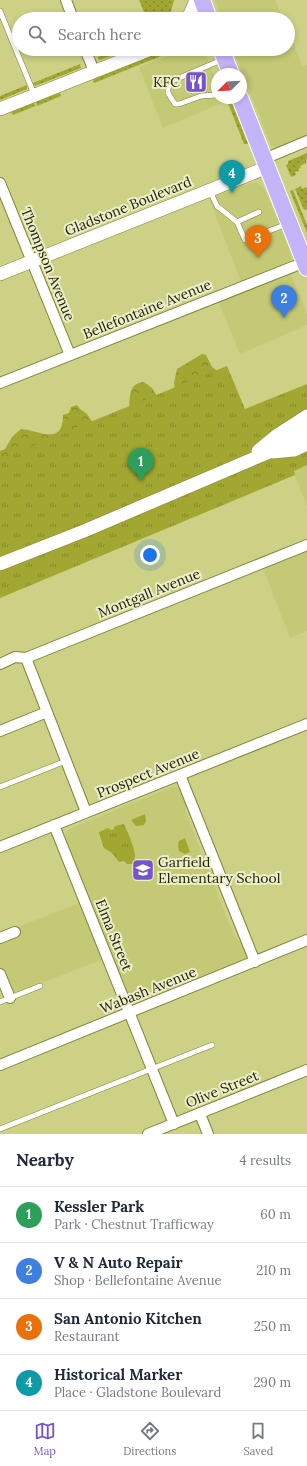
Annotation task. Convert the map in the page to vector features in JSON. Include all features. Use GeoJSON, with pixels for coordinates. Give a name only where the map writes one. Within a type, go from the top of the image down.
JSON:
{"type":"FeatureCollection","features":[{"type":"Feature","properties":{"kind":"main road"},"geometry":{"type":"LineString","coordinates":[[202,0],[206,12]]}},
{"type":"Feature","properties":{"kind":"main road"},"geometry":{"type":"LineString","coordinates":[[222,56],[228,68]]}},
{"type":"Feature","properties":{"kind":"main road"},"geometry":{"type":"LineString","coordinates":[[242,104],[306,265]]}},
{"type":"Feature","properties":{"kind":"street"},"geometry":{"type":"LineString","coordinates":[[66,0],[70,12]]}},
{"type":"Feature","properties":{"kind":"street"},"geometry":{"type":"LineString","coordinates":[[191,12],[196,0]]}},
{"type":"Feature","properties":{"kind":"street"},"geometry":{"type":"LineString","coordinates":[[88,56],[94,71]]}},
{"type":"Feature","properties":{"kind":"street"},"geometry":{"type":"LineString","coordinates":[[0,109],[133,56]]}},
{"type":"Feature","properties":{"kind":"street"},"geometry":{"type":"LineString","coordinates":[[266,163],[307,142]]}},
{"type":"Feature","properties":{"kind":"street","name":"Gladstone Boulevard"},"geometry":{"type":"LineString","coordinates":[[0,274],[210,191],[266,163]]}},
{"type":"Feature","properties":{"kind":"street","name":"Thompson Avenue"},"geometry":{"type":"LineString","coordinates":[[0,183],[70,355]]}},
{"type":"Feature","properties":{"kind":"street","name":"Bellefontaine Avenue"},"geometry":{"type":"LineString","coordinates":[[0,383],[306,265]]}},
{"type":"Feature","properties":{"kind":"street"},"geometry":{"type":"LineString","coordinates":[[245,462],[276,436],[307,416]]}},
{"type":"Feature","properties":{"kind":"street"},"geometry":{"type":"LineString","coordinates":[[0,564],[84,531],[267,453],[307,430]]}},
{"type":"Feature","properties":{"kind":"street"},"geometry":{"type":"LineString","coordinates":[[267,453],[294,450],[307,444]]}},
{"type":"Feature","properties":{"kind":"street","name":"Montgall Avenue"},"geometry":{"type":"LineString","coordinates":[[0,664],[15,657],[26,658],[307,545]]}},
{"type":"Feature","properties":{"kind":"street"},"geometry":{"type":"LineString","coordinates":[[26,658],[86,812]]}},
{"type":"Feature","properties":{"kind":"street"},"geometry":{"type":"LineString","coordinates":[[0,731],[47,712]]}},
{"type":"Feature","properties":{"kind":"street","name":"Prospect Avenue"},"geometry":{"type":"LineString","coordinates":[[0,847],[307,724]]}},
{"type":"Feature","properties":{"kind":"street"},"geometry":{"type":"LineString","coordinates":[[180,775],[255,962]]}},
{"type":"Feature","properties":{"kind":"street","name":"Elma Street"},"geometry":{"type":"LineString","coordinates":[[54,825],[131,1013],[174,1124]]}},
{"type":"Feature","properties":{"kind":"street"},"geometry":{"type":"LineString","coordinates":[[0,938],[15,932]]}},
{"type":"Feature","properties":{"kind":"street","name":"Wabash Avenue"},"geometry":{"type":"LineString","coordinates":[[0,1065],[131,1013],[307,940]]}},
{"type":"Feature","properties":{"kind":"street"},"geometry":{"type":"LineString","coordinates":[[0,974],[5,1000]]}},
{"type":"Feature","properties":{"kind":"street","name":"Olive Street"},"geometry":{"type":"LineString","coordinates":[[148,1134],[307,1070]]}},
{"type":"Feature","properties":{"kind":"street"},"geometry":{"type":"LineString","coordinates":[[200,1114],[208,1134]]}},
{"type":"Feature","properties":{"kind":"lane"},"geometry":{"type":"LineString","coordinates":[[0,11],[12,41]]}},
{"type":"Feature","properties":{"kind":"lane"},"geometry":{"type":"LineString","coordinates":[[18,56],[34,95]]}},
{"type":"Feature","properties":{"kind":"lane"},"geometry":{"type":"LineString","coordinates":[[211,96],[201,96],[175,104],[168,93],[168,88],[172,81],[216,56]]}},
{"type":"Feature","properties":{"kind":"lane"},"geometry":{"type":"LineString","coordinates":[[210,191],[216,206],[237,222],[245,240],[289,223]]}},
{"type":"Feature","properties":{"kind":"lane"},"geometry":{"type":"LineString","coordinates":[[237,222],[260,212]]}},
{"type":"Feature","properties":{"kind":"lane"},"geometry":{"type":"LineString","coordinates":[[0,787],[66,761]]}},
{"type":"Feature","properties":{"kind":"lane"},"geometry":{"type":"LineString","coordinates":[[5,1000],[40,986]]}},
{"type":"Feature","properties":{"kind":"lane"},"geometry":{"type":"LineString","coordinates":[[0,1129],[212,1045]]}},
{"type":"Feature","properties":{"kind":"shaded area"},"geometry":{"type":"Polygon","coordinates":[[[215,0],[275,0],[280,12],[219,12],[215,0]]]}},
{"type":"Feature","properties":{"kind":"shaded area"},"geometry":{"type":"Polygon","coordinates":[[[295,48],[303,67],[307,65],[307,135],[278,148],[271,145],[247,84],[247,68],[241,68],[236,56],[295,56],[295,48]]]}},
{"type":"Feature","properties":{"kind":"shaded area"},"geometry":{"type":"Polygon","coordinates":[[[168,56],[206,56],[211,68],[211,104],[219,104],[163,128],[139,67],[168,56]]]}},
{"type":"Feature","properties":{"kind":"shaded area"},"geometry":{"type":"Polygon","coordinates":[[[251,183],[258,183],[265,190],[290,251],[291,259],[287,263],[241,282],[209,198],[251,183]]]}},
{"type":"Feature","properties":{"kind":"shaded area"},"geometry":{"type":"Polygon","coordinates":[[[291,274],[307,314],[307,325],[240,354],[219,303],[291,274]]]}},
{"type":"Feature","properties":{"kind":"shaded area"},"geometry":{"type":"Polygon","coordinates":[[[307,465],[307,506],[293,471],[307,465]]]}},
{"type":"Feature","properties":{"kind":"shaded area"},"geometry":{"type":"Polygon","coordinates":[[[307,550],[307,631],[290,638],[263,568],[307,550]]]}},
{"type":"Feature","properties":{"kind":"shaded area","name":"Garfield Elementary School"},"geometry":{"type":"Polygon","coordinates":[[[172,787],[181,789],[186,801],[186,813],[234,936],[242,943],[245,951],[245,960],[136,1005],[130,1001],[111,956],[11,995],[0,966],[0,934],[90,899],[67,841],[66,834],[68,830],[172,787]]]}},
{"type":"Feature","properties":{"kind":"green space"},"geometry":{"type":"Polygon","coordinates":[[[139,0],[174,0],[171,12],[144,12],[139,0]]]}},
{"type":"Feature","properties":{"kind":"green space"},"geometry":{"type":"Polygon","coordinates":[[[100,56],[110,56],[99,60],[98,57],[100,56]]]}},
{"type":"Feature","properties":{"kind":"green space"},"geometry":{"type":"Polygon","coordinates":[[[152,56],[161,56],[94,83],[94,79],[152,56]]]}},
{"type":"Feature","properties":{"kind":"green space"},"geometry":{"type":"Polygon","coordinates":[[[80,64],[81,68],[35,86],[33,83],[80,64]]]}},
{"type":"Feature","properties":{"kind":"green space"},"geometry":{"type":"Polygon","coordinates":[[[27,85],[27,89],[0,100],[0,96],[27,85]]]}},
{"type":"Feature","properties":{"kind":"green space"},"geometry":{"type":"Polygon","coordinates":[[[60,93],[61,96],[37,106],[36,102],[60,93]]]}},
{"type":"Feature","properties":{"kind":"green space"},"geometry":{"type":"Polygon","coordinates":[[[34,103],[35,106],[13,115],[11,112],[34,103]]]}},
{"type":"Feature","properties":{"kind":"green space"},"geometry":{"type":"Polygon","coordinates":[[[228,104],[232,104],[248,144],[244,144],[228,104]]]}},
{"type":"Feature","properties":{"kind":"green space"},"geometry":{"type":"Polygon","coordinates":[[[307,153],[306,163],[300,166],[301,168],[298,169],[299,171],[295,172],[296,175],[291,177],[286,165],[288,164],[288,161],[307,153]]]}},
{"type":"Feature","properties":{"kind":"green space"},"geometry":{"type":"Polygon","coordinates":[[[301,186],[302,189],[307,188],[307,209],[304,210],[295,189],[301,186]]]}},
{"type":"Feature","properties":{"kind":"green space"},"geometry":{"type":"Polygon","coordinates":[[[293,190],[307,225],[307,233],[290,191],[293,190]]]}},
{"type":"Feature","properties":{"kind":"green space"},"geometry":{"type":"Polygon","coordinates":[[[202,354],[206,355],[212,367],[221,374],[0,491],[0,451],[5,449],[12,437],[21,429],[54,434],[59,431],[62,425],[63,415],[69,413],[71,407],[77,405],[87,414],[93,423],[129,409],[131,391],[135,385],[139,383],[144,382],[152,388],[158,397],[175,390],[174,383],[177,369],[202,354]]]}},
{"type":"Feature","properties":{"kind":"green space"},"geometry":{"type":"Polygon","coordinates":[[[227,366],[245,409],[307,384],[307,465],[294,471],[295,475],[0,598],[0,459],[227,366]]]}},
{"type":"Feature","properties":{"kind":"green space"},"geometry":{"type":"Polygon","coordinates":[[[145,814],[146,821],[144,825],[136,826],[131,820],[145,814]]]}},
{"type":"Feature","properties":{"kind":"green space"},"geometry":{"type":"Polygon","coordinates":[[[124,824],[134,850],[135,855],[133,864],[127,864],[124,861],[119,862],[112,853],[104,848],[99,833],[108,828],[111,830],[114,829],[115,826],[124,824]]]}},
{"type":"Feature","properties":{"kind":"green space"},"geometry":{"type":"Polygon","coordinates":[[[185,838],[190,852],[185,854],[179,851],[178,846],[179,841],[185,838]]]}},
{"type":"Feature","properties":{"kind":"place","name":"KFC"},"geometry":{"type":"Point","coordinates":[196,82]}},
{"type":"Feature","properties":{"kind":"place","name":"Historical Marker"},"geometry":{"type":"Point","coordinates":[232,193]}},
{"type":"Feature","properties":{"kind":"place","name":"San Antonio Kitchen"},"geometry":{"type":"Point","coordinates":[258,258]}},
{"type":"Feature","properties":{"kind":"place","name":"V & N Auto Repair"},"geometry":{"type":"Point","coordinates":[284,318]}},
{"type":"Feature","properties":{"kind":"place","name":"Kessler Park"},"geometry":{"type":"Point","coordinates":[141,481]}},
{"type":"Feature","properties":{"kind":"place","name":"Garfield Elementary School"},"geometry":{"type":"Point","coordinates":[143,870]}}]}
